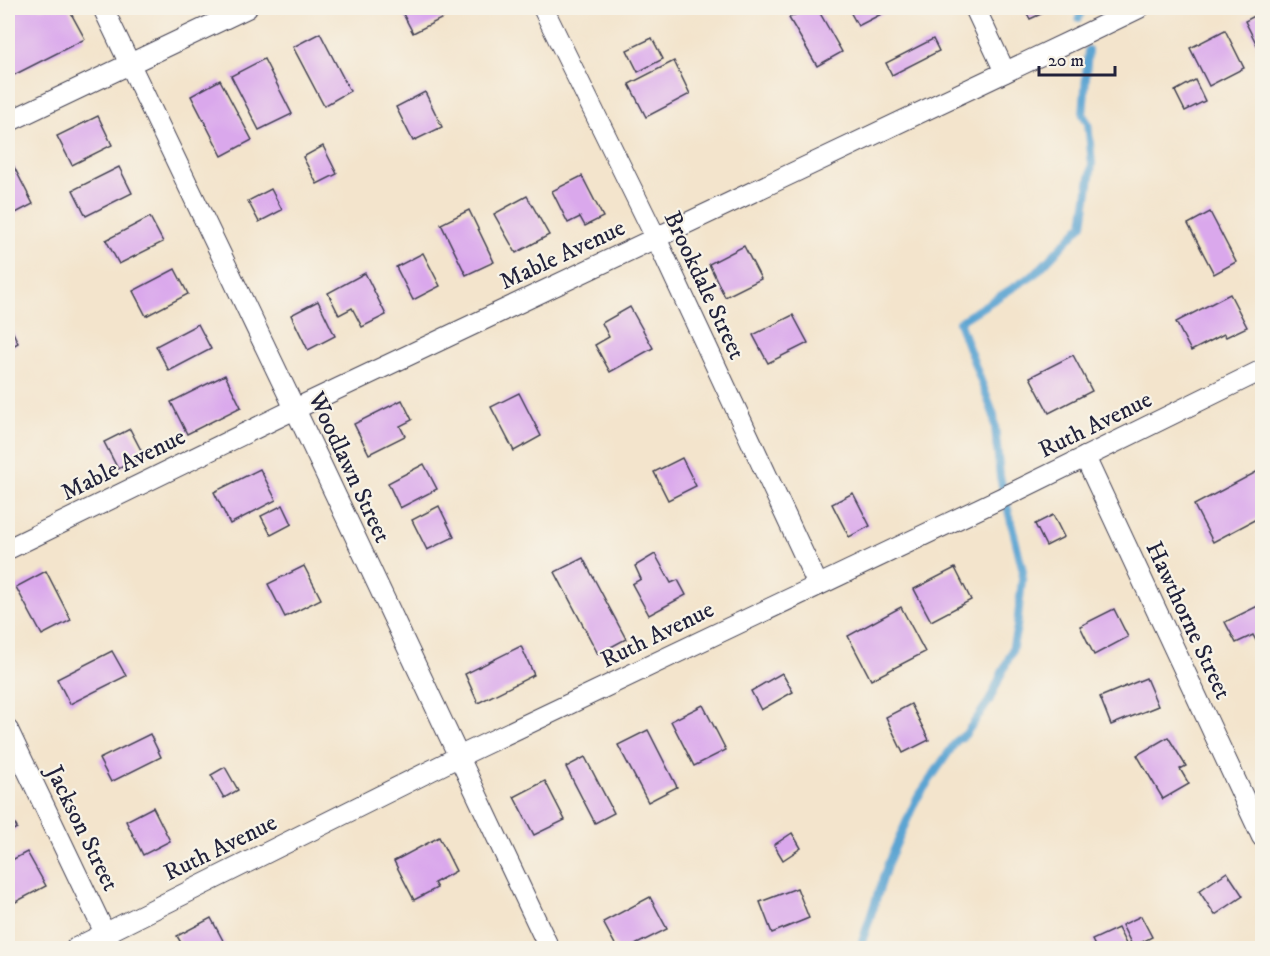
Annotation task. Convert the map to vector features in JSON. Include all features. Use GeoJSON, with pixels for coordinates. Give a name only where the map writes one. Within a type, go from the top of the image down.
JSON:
{"type":"FeatureCollection","features":[{"type":"Feature","properties":{"kind":"street","name":"Woodlawn Street"},"geometry":{"type":"LineString","coordinates":[[103,8],[549,948]]}},
{"type":"Feature","properties":{"kind":"street"},"geometry":{"type":"LineString","coordinates":[[8,122],[247,8]]}},
{"type":"Feature","properties":{"kind":"street","name":"Brookdale Street"},"geometry":{"type":"LineString","coordinates":[[543,8],[656,238],[818,585]]}},
{"type":"Feature","properties":{"kind":"street"},"geometry":{"type":"LineString","coordinates":[[975,8],[1005,72]]}},
{"type":"Feature","properties":{"kind":"street","name":"Mable Avenue"},"geometry":{"type":"LineString","coordinates":[[8,549],[295,409],[1139,8]]}},
{"type":"Feature","properties":{"kind":"street","name":"Ruth Avenue"},"geometry":{"type":"LineString","coordinates":[[76,948],[108,941],[458,757],[1014,492],[1263,370]]}},
{"type":"Feature","properties":{"kind":"street","name":"Hawthorne Street"},"geometry":{"type":"LineString","coordinates":[[1085,457],[1263,837]]}},
{"type":"Feature","properties":{"kind":"street","name":"Jackson Street"},"geometry":{"type":"LineString","coordinates":[[8,730],[108,941]]}},
{"type":"Feature","properties":{"kind":"building"},"geometry":{"type":"Polygon","coordinates":[[[8,8],[68,8],[85,39],[8,78],[8,8]]]}},
{"type":"Feature","properties":{"kind":"building"},"geometry":{"type":"Polygon","coordinates":[[[400,8],[438,8],[443,18],[413,33],[400,8]]]}},
{"type":"Feature","properties":{"kind":"building"},"geometry":{"type":"Polygon","coordinates":[[[807,8],[817,8],[842,52],[817,66],[789,18],[807,8]]]}},
{"type":"Feature","properties":{"kind":"building"},"geometry":{"type":"Polygon","coordinates":[[[848,8],[893,8],[858,26],[848,8]]]}},
{"type":"Feature","properties":{"kind":"building"},"geometry":{"type":"Polygon","coordinates":[[[1024,8],[1054,8],[1030,19],[1024,8]]]}},
{"type":"Feature","properties":{"kind":"building"},"geometry":{"type":"Polygon","coordinates":[[[1262,12],[1262,55],[1245,21],[1262,12]]]}},
{"type":"Feature","properties":{"kind":"building"},"geometry":{"type":"Polygon","coordinates":[[[1225,30],[1244,68],[1209,86],[1190,48],[1225,30]]]}},
{"type":"Feature","properties":{"kind":"building"},"geometry":{"type":"Polygon","coordinates":[[[320,33],[350,91],[324,106],[293,47],[320,33]]]}},
{"type":"Feature","properties":{"kind":"building"},"geometry":{"type":"Polygon","coordinates":[[[652,38],[663,59],[638,72],[627,50],[652,38]]]}},
{"type":"Feature","properties":{"kind":"building"},"geometry":{"type":"Polygon","coordinates":[[[933,39],[939,51],[892,75],[886,63],[933,39]]]}},
{"type":"Feature","properties":{"kind":"building"},"geometry":{"type":"Polygon","coordinates":[[[264,59],[292,114],[259,130],[231,76],[264,59]]]}},
{"type":"Feature","properties":{"kind":"building"},"geometry":{"type":"Polygon","coordinates":[[[674,61],[690,94],[646,117],[629,84],[674,61]]]}},
{"type":"Feature","properties":{"kind":"building"},"geometry":{"type":"Polygon","coordinates":[[[220,80],[252,140],[222,156],[191,96],[220,80]]]}},
{"type":"Feature","properties":{"kind":"building"},"geometry":{"type":"Polygon","coordinates":[[[1195,80],[1205,101],[1185,111],[1175,91],[1195,80]]]}},
{"type":"Feature","properties":{"kind":"building"},"geometry":{"type":"Polygon","coordinates":[[[425,92],[442,127],[413,141],[396,107],[425,92]]]}},
{"type":"Feature","properties":{"kind":"building"},"geometry":{"type":"Polygon","coordinates":[[[98,116],[112,145],[72,165],[57,136],[98,116]]]}},
{"type":"Feature","properties":{"kind":"building"},"geometry":{"type":"Polygon","coordinates":[[[323,146],[337,174],[317,184],[303,157],[323,146]]]}},
{"type":"Feature","properties":{"kind":"building"},"geometry":{"type":"Polygon","coordinates":[[[11,161],[33,204],[8,217],[8,163],[11,161]]]}},
{"type":"Feature","properties":{"kind":"building"},"geometry":{"type":"Polygon","coordinates":[[[119,167],[132,193],[86,216],[73,190],[119,167]]]}},
{"type":"Feature","properties":{"kind":"building"},"geometry":{"type":"Polygon","coordinates":[[[582,176],[603,217],[585,226],[580,217],[568,223],[552,191],[582,176]]]}},
{"type":"Feature","properties":{"kind":"building"},"geometry":{"type":"Polygon","coordinates":[[[271,189],[282,210],[259,222],[248,201],[271,189]]]}},
{"type":"Feature","properties":{"kind":"building"},"geometry":{"type":"Polygon","coordinates":[[[527,196],[549,235],[516,253],[494,214],[527,196]]]}},
{"type":"Feature","properties":{"kind":"building"},"geometry":{"type":"Polygon","coordinates":[[[469,210],[494,262],[466,275],[441,224],[469,210]]]}},
{"type":"Feature","properties":{"kind":"building"},"geometry":{"type":"Polygon","coordinates":[[[1210,212],[1236,262],[1214,274],[1188,224],[1210,212]]]}},
{"type":"Feature","properties":{"kind":"building"},"geometry":{"type":"Polygon","coordinates":[[[150,217],[163,242],[119,264],[106,240],[150,217]]]}},
{"type":"Feature","properties":{"kind":"building"},"geometry":{"type":"Polygon","coordinates":[[[744,246],[761,279],[725,297],[709,264],[744,246]]]}},
{"type":"Feature","properties":{"kind":"building"},"geometry":{"type":"Polygon","coordinates":[[[423,253],[440,286],[413,300],[396,267],[423,253]]]}},
{"type":"Feature","properties":{"kind":"building"},"geometry":{"type":"Polygon","coordinates":[[[175,269],[188,294],[146,316],[133,291],[175,269]]]}},
{"type":"Feature","properties":{"kind":"building"},"geometry":{"type":"Polygon","coordinates":[[[365,273],[386,315],[362,327],[352,308],[339,315],[328,293],[365,273]]]}},
{"type":"Feature","properties":{"kind":"building"},"geometry":{"type":"Polygon","coordinates":[[[1230,294],[1247,327],[1226,337],[1224,334],[1191,351],[1176,322],[1230,294]]]}},
{"type":"Feature","properties":{"kind":"building"},"geometry":{"type":"Polygon","coordinates":[[[318,301],[335,336],[308,350],[291,315],[318,301]]]}},
{"type":"Feature","properties":{"kind":"building"},"geometry":{"type":"Polygon","coordinates":[[[630,307],[653,348],[610,372],[595,345],[609,337],[602,323],[630,307]]]}},
{"type":"Feature","properties":{"kind":"building"},"geometry":{"type":"Polygon","coordinates":[[[793,315],[808,343],[768,363],[753,335],[793,315]]]}},
{"type":"Feature","properties":{"kind":"building"},"geometry":{"type":"Polygon","coordinates":[[[8,322],[18,343],[8,349],[8,322]]]}},
{"type":"Feature","properties":{"kind":"building"},"geometry":{"type":"Polygon","coordinates":[[[198,324],[211,349],[169,371],[156,346],[198,324]]]}},
{"type":"Feature","properties":{"kind":"building"},"geometry":{"type":"Polygon","coordinates":[[[1073,355],[1092,391],[1049,413],[1030,377],[1073,355]]]}},
{"type":"Feature","properties":{"kind":"building"},"geometry":{"type":"Polygon","coordinates":[[[225,375],[241,407],[187,434],[171,402],[225,375]]]}},
{"type":"Feature","properties":{"kind":"building"},"geometry":{"type":"Polygon","coordinates":[[[519,393],[541,436],[514,451],[491,407],[519,393]]]}},
{"type":"Feature","properties":{"kind":"building"},"geometry":{"type":"Polygon","coordinates":[[[402,400],[412,420],[400,426],[405,436],[369,454],[354,424],[402,400]]]}},
{"type":"Feature","properties":{"kind":"building"},"geometry":{"type":"Polygon","coordinates":[[[130,429],[144,456],[118,469],[104,442],[130,429]]]}},
{"type":"Feature","properties":{"kind":"building"},"geometry":{"type":"Polygon","coordinates":[[[682,458],[696,486],[668,500],[654,472],[682,458]]]}},
{"type":"Feature","properties":{"kind":"building"},"geometry":{"type":"Polygon","coordinates":[[[424,464],[437,489],[400,508],[388,483],[424,464]]]}},
{"type":"Feature","properties":{"kind":"building"},"geometry":{"type":"Polygon","coordinates":[[[260,469],[276,500],[230,524],[214,492],[260,469]]]}},
{"type":"Feature","properties":{"kind":"building"},"geometry":{"type":"Polygon","coordinates":[[[1262,469],[1262,516],[1213,542],[1194,505],[1262,469]]]}},
{"type":"Feature","properties":{"kind":"building"},"geometry":{"type":"Polygon","coordinates":[[[853,493],[870,526],[849,537],[832,504],[853,493]]]}},
{"type":"Feature","properties":{"kind":"building"},"geometry":{"type":"Polygon","coordinates":[[[283,505],[292,524],[271,535],[261,516],[283,505]]]}},
{"type":"Feature","properties":{"kind":"building"},"geometry":{"type":"Polygon","coordinates":[[[439,506],[454,537],[427,550],[412,520],[439,506]]]}},
{"type":"Feature","properties":{"kind":"building"},"geometry":{"type":"Polygon","coordinates":[[[1053,515],[1064,537],[1046,546],[1035,524],[1053,515]]]}},
{"type":"Feature","properties":{"kind":"building"},"geometry":{"type":"Polygon","coordinates":[[[655,554],[671,583],[678,580],[686,595],[649,615],[632,584],[641,579],[635,566],[655,554]]]}},
{"type":"Feature","properties":{"kind":"building"},"geometry":{"type":"Polygon","coordinates":[[[583,558],[626,639],[598,654],[555,572],[583,558]]]}},
{"type":"Feature","properties":{"kind":"building"},"geometry":{"type":"Polygon","coordinates":[[[304,566],[321,599],[285,617],[268,584],[304,566]]]}},
{"type":"Feature","properties":{"kind":"building"},"geometry":{"type":"Polygon","coordinates":[[[955,568],[971,600],[931,621],[914,589],[955,568]]]}},
{"type":"Feature","properties":{"kind":"building"},"geometry":{"type":"Polygon","coordinates":[[[46,571],[71,620],[42,635],[16,587],[46,571]]]}},
{"type":"Feature","properties":{"kind":"building"},"geometry":{"type":"Polygon","coordinates":[[[1262,604],[1262,647],[1260,648],[1253,635],[1236,643],[1225,622],[1262,604]]]}},
{"type":"Feature","properties":{"kind":"building"},"geometry":{"type":"Polygon","coordinates":[[[901,607],[925,652],[871,680],[848,636],[901,607]]]}},
{"type":"Feature","properties":{"kind":"building"},"geometry":{"type":"Polygon","coordinates":[[[1114,609],[1128,637],[1094,655],[1080,626],[1114,609]]]}},
{"type":"Feature","properties":{"kind":"building"},"geometry":{"type":"Polygon","coordinates":[[[521,646],[534,675],[478,703],[465,674],[521,646]]]}},
{"type":"Feature","properties":{"kind":"building"},"geometry":{"type":"Polygon","coordinates":[[[112,651],[126,676],[70,704],[57,679],[112,651]]]}},
{"type":"Feature","properties":{"kind":"building"},"geometry":{"type":"Polygon","coordinates":[[[782,673],[793,692],[761,710],[751,691],[782,673]]]}},
{"type":"Feature","properties":{"kind":"building"},"geometry":{"type":"Polygon","coordinates":[[[1146,678],[1158,706],[1111,725],[1100,697],[1146,678]]]}},
{"type":"Feature","properties":{"kind":"building"},"geometry":{"type":"Polygon","coordinates":[[[911,704],[929,740],[903,753],[886,717],[911,704]]]}},
{"type":"Feature","properties":{"kind":"building"},"geometry":{"type":"Polygon","coordinates":[[[703,705],[726,750],[694,766],[671,721],[703,705]]]}},
{"type":"Feature","properties":{"kind":"building"},"geometry":{"type":"Polygon","coordinates":[[[648,730],[677,787],[648,802],[618,745],[648,730]]]}},
{"type":"Feature","properties":{"kind":"building"},"geometry":{"type":"Polygon","coordinates":[[[150,734],[161,757],[111,782],[99,759],[150,734]]]}},
{"type":"Feature","properties":{"kind":"building"},"geometry":{"type":"Polygon","coordinates":[[[1168,737],[1186,766],[1180,769],[1189,784],[1163,799],[1137,755],[1168,737]]]}},
{"type":"Feature","properties":{"kind":"building"},"geometry":{"type":"Polygon","coordinates":[[[585,757],[614,813],[595,823],[566,767],[585,757]]]}},
{"type":"Feature","properties":{"kind":"building"},"geometry":{"type":"Polygon","coordinates":[[[225,767],[238,790],[224,798],[211,775],[225,767]]]}},
{"type":"Feature","properties":{"kind":"building"},"geometry":{"type":"Polygon","coordinates":[[[545,781],[565,820],[534,835],[514,797],[545,781]]]}},
{"type":"Feature","properties":{"kind":"building"},"geometry":{"type":"Polygon","coordinates":[[[153,807],[170,841],[143,855],[126,821],[153,807]]]}},
{"type":"Feature","properties":{"kind":"building"},"geometry":{"type":"Polygon","coordinates":[[[8,810],[17,828],[8,833],[8,810]]]}},
{"type":"Feature","properties":{"kind":"building"},"geometry":{"type":"Polygon","coordinates":[[[792,833],[801,848],[783,860],[774,845],[792,833]]]}},
{"type":"Feature","properties":{"kind":"building"},"geometry":{"type":"Polygon","coordinates":[[[439,837],[456,871],[434,883],[437,888],[414,900],[394,861],[439,837]]]}},
{"type":"Feature","properties":{"kind":"building"},"geometry":{"type":"Polygon","coordinates":[[[27,852],[46,886],[8,906],[8,862],[27,852]]]}},
{"type":"Feature","properties":{"kind":"building"},"geometry":{"type":"Polygon","coordinates":[[[1227,872],[1243,896],[1215,915],[1199,891],[1227,872]]]}},
{"type":"Feature","properties":{"kind":"building"},"geometry":{"type":"Polygon","coordinates":[[[797,888],[809,918],[772,933],[760,902],[797,888]]]}},
{"type":"Feature","properties":{"kind":"building"},"geometry":{"type":"Polygon","coordinates":[[[650,897],[667,929],[629,948],[617,948],[603,922],[650,897]]]}},
{"type":"Feature","properties":{"kind":"building"},"geometry":{"type":"Polygon","coordinates":[[[1141,916],[1152,937],[1133,947],[1122,925],[1141,916]]]}},
{"type":"Feature","properties":{"kind":"building"},"geometry":{"type":"Polygon","coordinates":[[[211,918],[227,948],[184,948],[177,936],[211,918]]]}},
{"type":"Feature","properties":{"kind":"building"},"geometry":{"type":"Polygon","coordinates":[[[1118,928],[1128,948],[1096,948],[1092,940],[1118,928]]]}},
{"type":"Feature","properties":{"kind":"waterway"},"geometry":{"type":"LineString","coordinates":[[1079,18],[1082,8]]}},
{"type":"Feature","properties":{"kind":"waterway"},"geometry":{"type":"LineString","coordinates":[[860,948],[888,863],[916,800],[957,740],[965,735],[989,701],[1012,651],[1023,571],[1000,477],[994,416],[959,322],[1036,273],[1083,224],[1092,164],[1088,123],[1083,115],[1088,50]]}}]}
